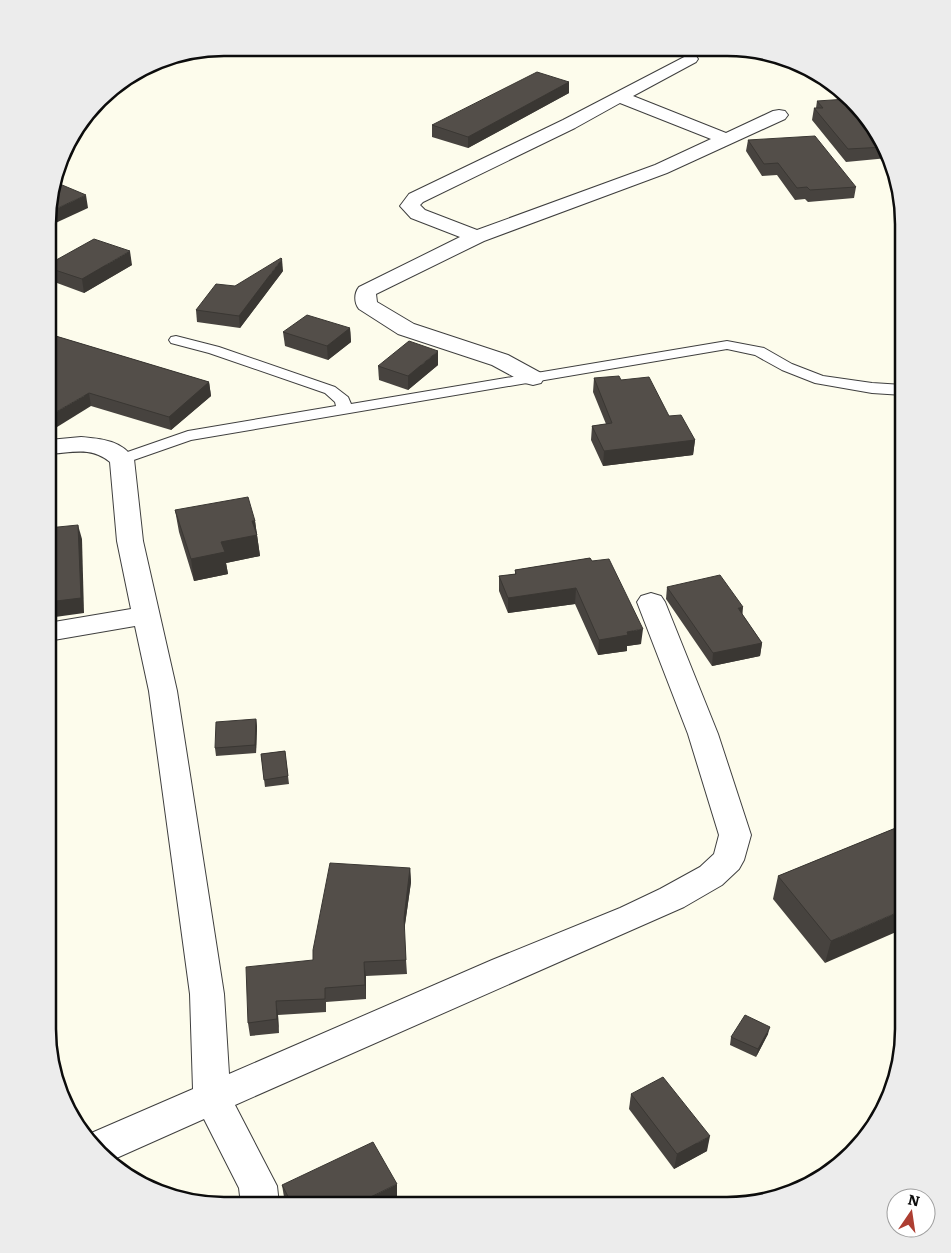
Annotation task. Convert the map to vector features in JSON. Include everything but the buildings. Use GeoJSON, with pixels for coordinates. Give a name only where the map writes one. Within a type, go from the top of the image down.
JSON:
{"type":"FeatureCollection","features":[{"type":"Feature","properties":{"kind":"street"},"geometry":{"type":"LineString","coordinates":[[477,237],[418,214],[410,206],[416,198],[569,124],[690,59]]}},
{"type":"Feature","properties":{"kind":"street"},"geometry":{"type":"LineString","coordinates":[[619,97],[726,139]]}},
{"type":"Feature","properties":{"kind":"street"},"geometry":{"type":"LineString","coordinates":[[533,378],[500,360],[406,329],[366,305],[366,291],[477,237],[660,170],[779,115]]}},
{"type":"Feature","properties":{"kind":"street"},"geometry":{"type":"LineString","coordinates":[[56,446],[81,444],[106,447],[122,459],[130,541],[163,691],[207,994],[212,1098],[258,1186],[259,1197]]}},
{"type":"Feature","properties":{"kind":"street"},"geometry":{"type":"LineString","coordinates":[[103,1146],[504,970],[632,917],[672,898],[711,876],[728,860],[735,835],[703,734],[651,602]]}},
{"type":"Feature","properties":{"kind":"street"},"geometry":{"type":"LineString","coordinates":[[56,630],[98,622],[146,616]]}},
{"type":"Feature","properties":{"kind":"lane"},"geometry":{"type":"LineString","coordinates":[[176,340],[214,350],[330,390],[342,400],[344,410]]}},
{"type":"Feature","properties":{"kind":"lane"},"geometry":{"type":"LineString","coordinates":[[122,459],[188,436],[726,345],[759,351],[787,367],[820,380],[895,389]]}}]}
